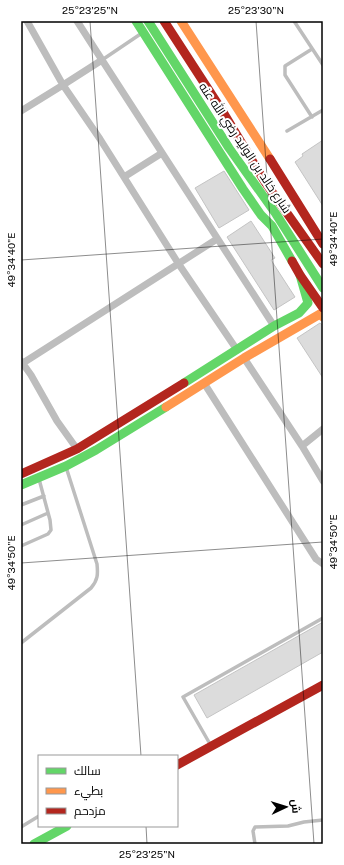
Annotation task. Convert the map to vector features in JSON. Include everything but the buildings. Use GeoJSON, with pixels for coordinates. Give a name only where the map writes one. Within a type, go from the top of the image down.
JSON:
{"type":"FeatureCollection","features":[{"type":"Feature","properties":{"kind":"main road"},"geometry":{"type":"LineString","coordinates":[[136,21],[243,189],[261,215],[272,226],[300,276],[323,308]]}},
{"type":"Feature","properties":{"kind":"main road","name":"شارع خالد بن الوليد رضي الله عنه"},"geometry":{"type":"LineString","coordinates":[[148,21],[229,148],[276,214],[323,288]]}},
{"type":"Feature","properties":{"kind":"main road","name":"شارع خالد بن الوليد رضي الله عنه"},"geometry":{"type":"LineString","coordinates":[[164,21],[223,112],[264,182],[323,264]]}},
{"type":"Feature","properties":{"kind":"main road"},"geometry":{"type":"LineString","coordinates":[[181,21],[323,244]]}},
{"type":"Feature","properties":{"kind":"main road"},"geometry":{"type":"LineString","coordinates":[[21,474],[77,449],[274,326],[299,313],[308,304],[300,276]]}},
{"type":"Feature","properties":{"kind":"main road"},"geometry":{"type":"LineString","coordinates":[[21,485],[66,466],[96,450],[244,358],[320,314],[323,317]]}},
{"type":"Feature","properties":{"kind":"main road"},"geometry":{"type":"LineString","coordinates":[[178,764],[323,685]]}},
{"type":"Feature","properties":{"kind":"main road"},"geometry":{"type":"LineString","coordinates":[[34,844],[65,827]]}},
{"type":"Feature","properties":{"kind":"street"},"geometry":{"type":"LineString","coordinates":[[27,21],[63,85],[100,139],[178,263],[237,350]]}},
{"type":"Feature","properties":{"kind":"street"},"geometry":{"type":"LineString","coordinates":[[77,21],[274,326]]}},
{"type":"Feature","properties":{"kind":"street"},"geometry":{"type":"LineString","coordinates":[[21,111],[102,60]]}},
{"type":"Feature","properties":{"kind":"street"},"geometry":{"type":"LineString","coordinates":[[124,177],[162,152]]}},
{"type":"Feature","properties":{"kind":"street"},"geometry":{"type":"LineString","coordinates":[[77,449],[57,421],[22,362],[217,239]]}},
{"type":"Feature","properties":{"kind":"street"},"geometry":{"type":"LineString","coordinates":[[244,358],[302,446],[323,481]]}},
{"type":"Feature","properties":{"kind":"street"},"geometry":{"type":"LineString","coordinates":[[204,383],[316,558],[323,564]]}},
{"type":"Feature","properties":{"kind":"street"},"geometry":{"type":"LineString","coordinates":[[302,446],[323,429]]}},
{"type":"Feature","properties":{"kind":"lane"},"geometry":{"type":"LineString","coordinates":[[294,21],[323,65]]}},
{"type":"Feature","properties":{"kind":"lane"},"geometry":{"type":"LineString","coordinates":[[102,60],[142,32]]}},
{"type":"Feature","properties":{"kind":"lane"},"geometry":{"type":"LineString","coordinates":[[312,49],[285,66],[285,75],[312,117]]}},
{"type":"Feature","properties":{"kind":"lane"},"geometry":{"type":"LineString","coordinates":[[287,131],[323,110]]}},
{"type":"Feature","properties":{"kind":"lane"},"geometry":{"type":"LineString","coordinates":[[21,643],[97,582],[98,573],[96,564],[66,466]]}},
{"type":"Feature","properties":{"kind":"lane"},"geometry":{"type":"LineString","coordinates":[[21,546],[48,534],[51,530],[39,478]]}},
{"type":"Feature","properties":{"kind":"lane"},"geometry":{"type":"LineString","coordinates":[[21,505],[44,496]]}},
{"type":"Feature","properties":{"kind":"lane"},"geometry":{"type":"LineString","coordinates":[[21,524],[48,513]]}},
{"type":"Feature","properties":{"kind":"lane"},"geometry":{"type":"LineString","coordinates":[[212,746],[183,697],[323,618]]}},
{"type":"Feature","properties":{"kind":"lane"},"geometry":{"type":"LineString","coordinates":[[21,827],[38,817]]}},
{"type":"Feature","properties":{"kind":"lane"},"geometry":{"type":"LineString","coordinates":[[255,844],[253,831],[255,827],[288,826],[304,822],[323,820]]}},
{"type":"Feature","properties":{"kind":"traffic: fast"},"geometry":{"type":"LineString","coordinates":[[136,21],[243,189],[261,215],[272,226],[292,261]]}},
{"type":"Feature","properties":{"kind":"traffic: fast"},"geometry":{"type":"LineString","coordinates":[[148,21],[229,148],[276,214],[323,288]]}},
{"type":"Feature","properties":{"kind":"traffic: fast"},"geometry":{"type":"LineString","coordinates":[[184,383],[274,326],[299,313],[308,303],[300,275]]}},
{"type":"Feature","properties":{"kind":"traffic: fast"},"geometry":{"type":"LineString","coordinates":[[21,485],[66,466],[96,450],[166,407]]}},
{"type":"Feature","properties":{"kind":"traffic: fast"},"geometry":{"type":"LineString","coordinates":[[34,844],[65,827]]}},
{"type":"Feature","properties":{"kind":"traffic: slow"},"geometry":{"type":"LineString","coordinates":[[181,21],[270,159]]}},
{"type":"Feature","properties":{"kind":"traffic: slow"},"geometry":{"type":"LineString","coordinates":[[166,407],[244,358],[320,314],[323,317]]}},
{"type":"Feature","properties":{"kind":"traffic: jam"},"geometry":{"type":"LineString","coordinates":[[164,21],[223,112],[265,182],[323,264]]}},
{"type":"Feature","properties":{"kind":"traffic: jam"},"geometry":{"type":"LineString","coordinates":[[270,159],[323,244]]}},
{"type":"Feature","properties":{"kind":"traffic: jam"},"geometry":{"type":"LineString","coordinates":[[292,261],[323,308]]}},
{"type":"Feature","properties":{"kind":"traffic: jam"},"geometry":{"type":"LineString","coordinates":[[21,474],[77,449],[184,383]]}},
{"type":"Feature","properties":{"kind":"traffic: jam"},"geometry":{"type":"LineString","coordinates":[[178,764],[323,685]]}}]}
